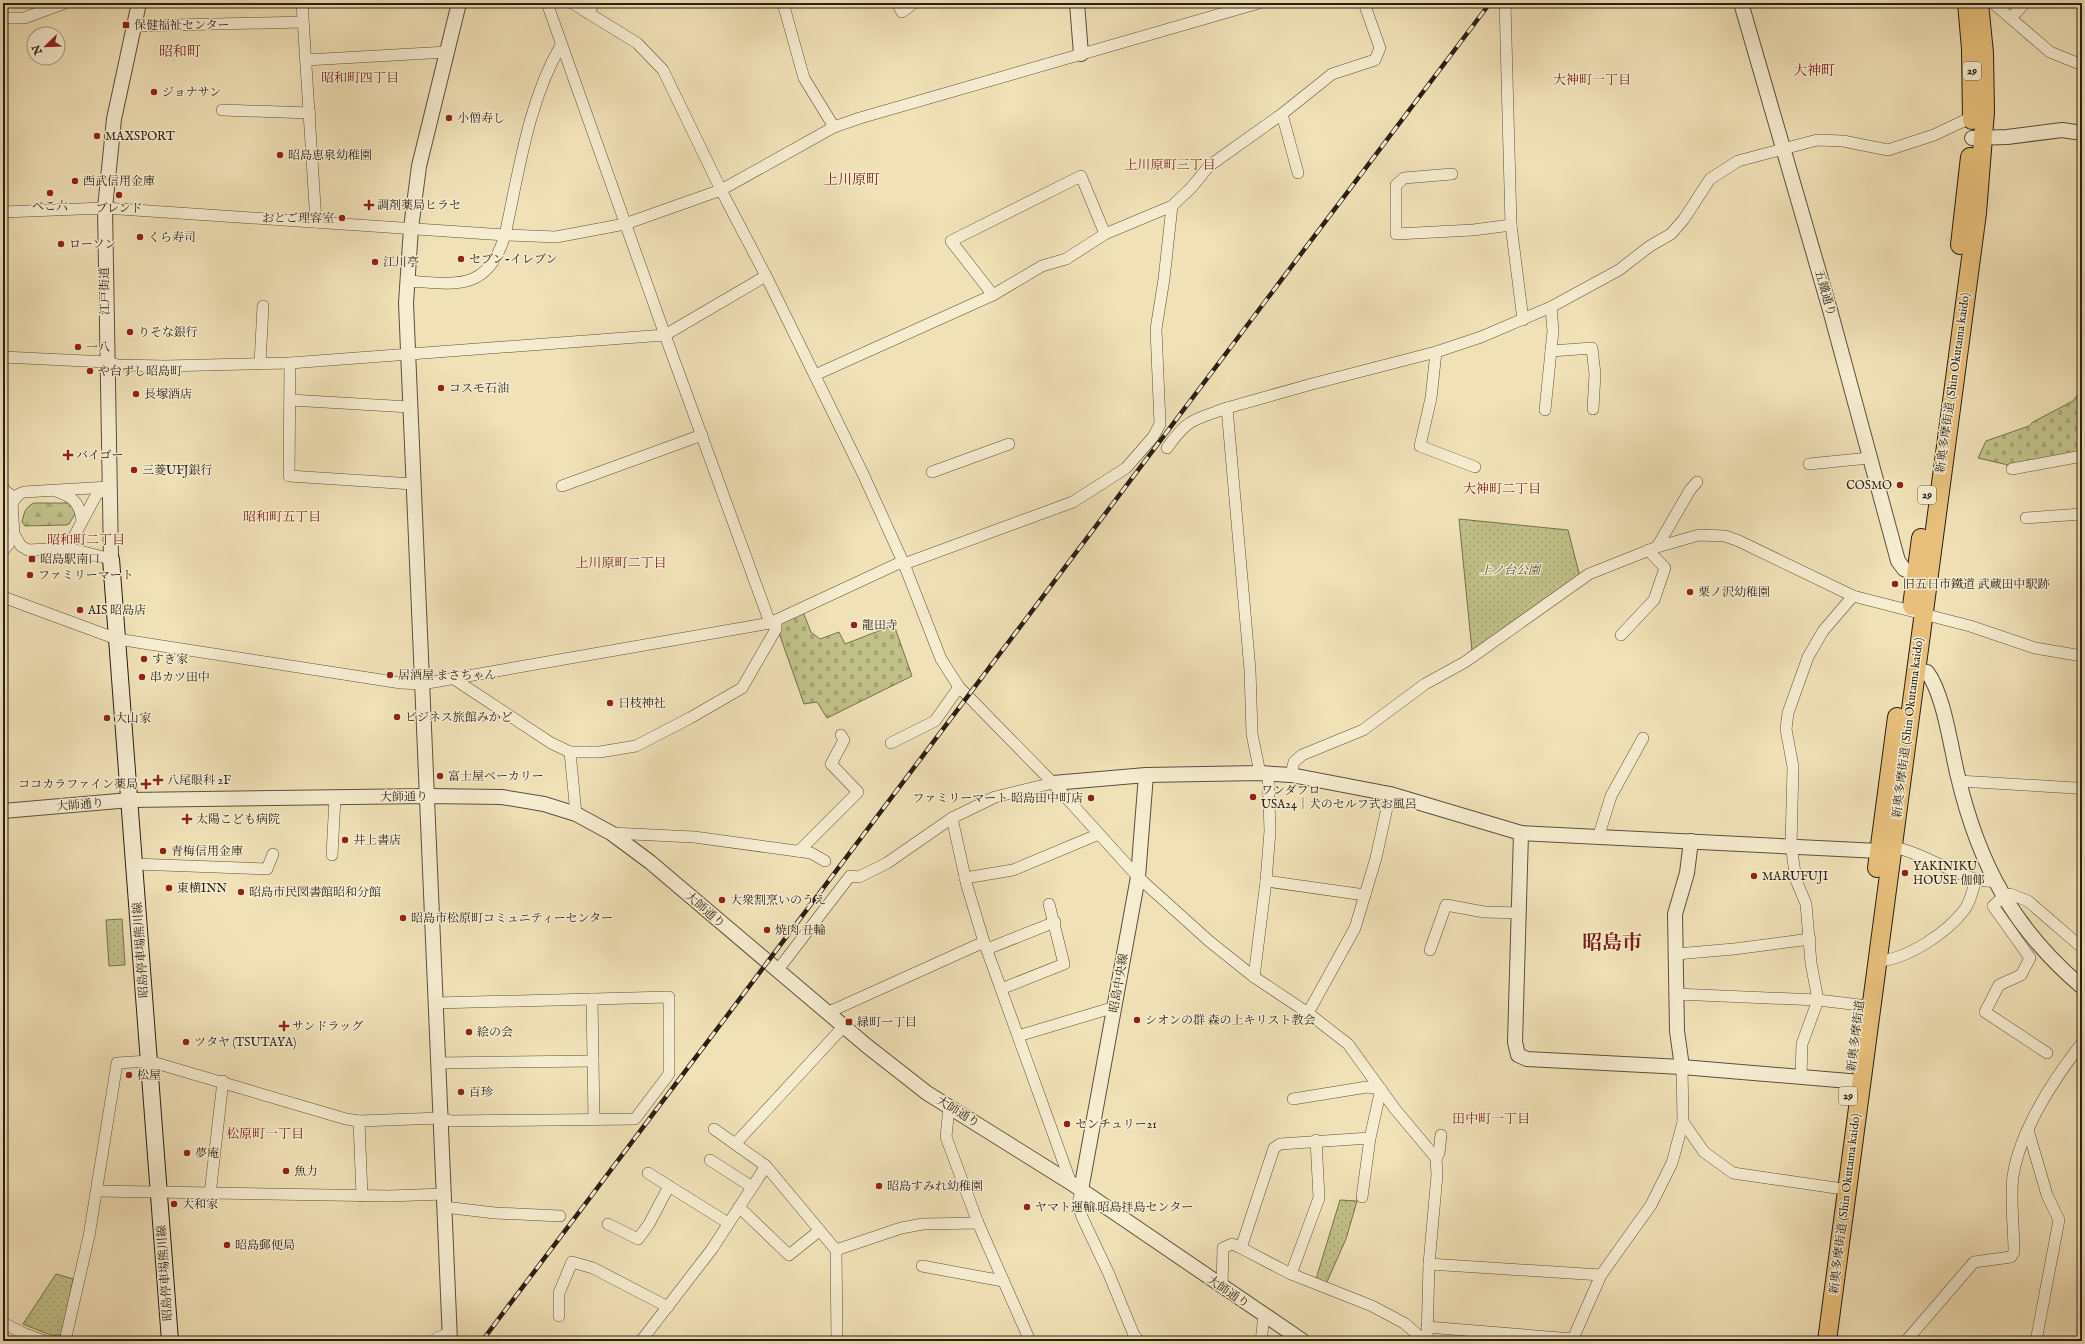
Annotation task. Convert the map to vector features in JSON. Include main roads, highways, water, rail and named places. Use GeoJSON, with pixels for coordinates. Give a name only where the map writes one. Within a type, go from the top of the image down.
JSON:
{"type":"FeatureCollection","features":[{"type":"Feature","properties":{"kind":"main road","name":"29"},"geometry":{"type":"LineString","coordinates":[[1967,3],[1971,49],[1972,117],[1978,138]]}},
{"type":"Feature","properties":{"kind":"main road","name":"29"},"geometry":{"type":"LineString","coordinates":[[1978,138],[1985,76],[1979,3]]}},
{"type":"Feature","properties":{"kind":"main road","name":"新奥多摩街道 (Shin Okutama kaido)"},"geometry":{"type":"LineString","coordinates":[[1886,849],[1915,669],[1917,613],[1916,574],[1959,255],[1978,138]]}},
{"type":"Feature","properties":{"kind":"main road","name":"新奥多摩街道 (Shin Okutama kaido)"},"geometry":{"type":"LineString","coordinates":[[1827,1341],[1856,1081],[1877,961],[1886,849],[1917,613],[1977,213],[1978,138]]}},
{"type":"Feature","properties":{"kind":"main road","name":"昭島停車場熊川線"},"geometry":{"type":"LineString","coordinates":[[111,559],[170,1341]]}},
{"type":"Feature","properties":{"kind":"main road","name":"新奥多摩街道"},"geometry":{"type":"LineString","coordinates":[[1815,1341],[1836,1188],[1856,1081],[1860,1005],[1886,849]]}},
{"type":"Feature","properties":{"kind":"railway"},"geometry":{"type":"LineString","coordinates":[[482,1341],[1490,3]]}},
{"type":"Feature","properties":{"kind":"place","name":"保健福祉センター"},"geometry":{"type":"Point","coordinates":[126,25]}},
{"type":"Feature","properties":{"kind":"place","name":"ジョナサン"},"geometry":{"type":"Point","coordinates":[154,92]}},
{"type":"Feature","properties":{"kind":"place","name":"小僧寿し"},"geometry":{"type":"Point","coordinates":[449,118]}},
{"type":"Feature","properties":{"kind":"place","name":"MAXSPORT"},"geometry":{"type":"Point","coordinates":[97,136]}},
{"type":"Feature","properties":{"kind":"place","name":"昭島恵泉幼稚園"},"geometry":{"type":"Point","coordinates":[280,155]}},
{"type":"Feature","properties":{"kind":"place","name":"西武信用金庫"},"geometry":{"type":"Point","coordinates":[75,181]}},
{"type":"Feature","properties":{"kind":"place","name":"べこ六"},"geometry":{"type":"Point","coordinates":[50,193]}},
{"type":"Feature","properties":{"kind":"place","name":"ブレンド"},"geometry":{"type":"Point","coordinates":[119,195]}},
{"type":"Feature","properties":{"kind":"place","name":"調剤薬局ヒラセ"},"geometry":{"type":"Point","coordinates":[369,205]}},
{"type":"Feature","properties":{"kind":"place","name":"おとご理容室"},"geometry":{"type":"Point","coordinates":[342,218]}},
{"type":"Feature","properties":{"kind":"place","name":"くら寿司"},"geometry":{"type":"Point","coordinates":[140,237]}},
{"type":"Feature","properties":{"kind":"place","name":"ローソン"},"geometry":{"type":"Point","coordinates":[61,244]}},
{"type":"Feature","properties":{"kind":"place","name":"セブン-イレブン"},"geometry":{"type":"Point","coordinates":[461,259]}},
{"type":"Feature","properties":{"kind":"place","name":"江川亭"},"geometry":{"type":"Point","coordinates":[375,262]}},
{"type":"Feature","properties":{"kind":"place","name":"りそな銀行"},"geometry":{"type":"Point","coordinates":[130,332]}},
{"type":"Feature","properties":{"kind":"place","name":"一八"},"geometry":{"type":"Point","coordinates":[78,347]}},
{"type":"Feature","properties":{"kind":"place","name":"や台ずし昭島町"},"geometry":{"type":"Point","coordinates":[90,371]}},
{"type":"Feature","properties":{"kind":"place","name":"コスモ石油"},"geometry":{"type":"Point","coordinates":[441,388]}},
{"type":"Feature","properties":{"kind":"place","name":"長塚酒店"},"geometry":{"type":"Point","coordinates":[136,394]}},
{"type":"Feature","properties":{"kind":"place","name":"バイゴー"},"geometry":{"type":"Point","coordinates":[68,455]}},
{"type":"Feature","properties":{"kind":"place","name":"三菱UFJ銀行"},"geometry":{"type":"Point","coordinates":[134,470]}},
{"type":"Feature","properties":{"kind":"place","name":"COSMO"},"geometry":{"type":"Point","coordinates":[1900,485]}},
{"type":"Feature","properties":{"kind":"place","name":"昭島駅南口"},"geometry":{"type":"Point","coordinates":[32,559]}},
{"type":"Feature","properties":{"kind":"place","name":"ファミリーマート"},"geometry":{"type":"Point","coordinates":[30,575]}},
{"type":"Feature","properties":{"kind":"place","name":"旧五日市鐵道 武蔵田中駅跡"},"geometry":{"type":"Point","coordinates":[1895,584]}},
{"type":"Feature","properties":{"kind":"place","name":"栗ノ沢幼稚園"},"geometry":{"type":"Point","coordinates":[1690,592]}},
{"type":"Feature","properties":{"kind":"place","name":"AIS 昭島店"},"geometry":{"type":"Point","coordinates":[80,610]}},
{"type":"Feature","properties":{"kind":"place","name":"龍田寺"},"geometry":{"type":"Point","coordinates":[854,625]}},
{"type":"Feature","properties":{"kind":"place","name":"すき家"},"geometry":{"type":"Point","coordinates":[144,659]}},
{"type":"Feature","properties":{"kind":"place","name":"居酒屋 まさちゃん"},"geometry":{"type":"Point","coordinates":[390,675]}},
{"type":"Feature","properties":{"kind":"place","name":"串カツ田中"},"geometry":{"type":"Point","coordinates":[142,677]}},
{"type":"Feature","properties":{"kind":"place","name":"日枝神社"},"geometry":{"type":"Point","coordinates":[610,703]}},
{"type":"Feature","properties":{"kind":"place","name":"ビジネス旅館みかど"},"geometry":{"type":"Point","coordinates":[397,717]}},
{"type":"Feature","properties":{"kind":"place","name":"大山家"},"geometry":{"type":"Point","coordinates":[107,718]}},
{"type":"Feature","properties":{"kind":"place","name":"富士屋ベーカリー"},"geometry":{"type":"Point","coordinates":[440,776]}},
{"type":"Feature","properties":{"kind":"place","name":"八尾眼科 2F"},"geometry":{"type":"Point","coordinates":[158,780]}},
{"type":"Feature","properties":{"kind":"place","name":"ココカラファイン薬局"},"geometry":{"type":"Point","coordinates":[146,784]}},
{"type":"Feature","properties":{"kind":"place","name":"ワンダフロ USA24｜犬のセルフ式お風呂"},"geometry":{"type":"Point","coordinates":[1253,797]}},
{"type":"Feature","properties":{"kind":"place","name":"ファミリーマート 昭島田中町店"},"geometry":{"type":"Point","coordinates":[1091,798]}},
{"type":"Feature","properties":{"kind":"place","name":"太陽こども病院"},"geometry":{"type":"Point","coordinates":[187,819]}},
{"type":"Feature","properties":{"kind":"place","name":"井上書店"},"geometry":{"type":"Point","coordinates":[345,840]}},
{"type":"Feature","properties":{"kind":"place","name":"青梅信用金庫"},"geometry":{"type":"Point","coordinates":[163,851]}},
{"type":"Feature","properties":{"kind":"place","name":"YAKINIKU HOUSE 伽倻"},"geometry":{"type":"Point","coordinates":[1905,873]}},
{"type":"Feature","properties":{"kind":"place","name":"MARUFUJI"},"geometry":{"type":"Point","coordinates":[1754,876]}},
{"type":"Feature","properties":{"kind":"place","name":"東横INN"},"geometry":{"type":"Point","coordinates":[169,888]}},
{"type":"Feature","properties":{"kind":"place","name":"昭島市民図書館昭和分館"},"geometry":{"type":"Point","coordinates":[241,892]}},
{"type":"Feature","properties":{"kind":"place","name":"大衆割烹いのうえ"},"geometry":{"type":"Point","coordinates":[722,900]}},
{"type":"Feature","properties":{"kind":"place","name":"昭島市松原町コミュニティーセンター"},"geometry":{"type":"Point","coordinates":[403,918]}},
{"type":"Feature","properties":{"kind":"place","name":"焼肉 丑輪"},"geometry":{"type":"Point","coordinates":[767,930]}},
{"type":"Feature","properties":{"kind":"place","name":"シオンの群 森の上キリスト教会"},"geometry":{"type":"Point","coordinates":[1137,1020]}},
{"type":"Feature","properties":{"kind":"place","name":"緑町一丁目"},"geometry":{"type":"Point","coordinates":[849,1022]}},
{"type":"Feature","properties":{"kind":"place","name":"サンドラッグ"},"geometry":{"type":"Point","coordinates":[284,1026]}},
{"type":"Feature","properties":{"kind":"place","name":"絵の会"},"geometry":{"type":"Point","coordinates":[469,1032]}},
{"type":"Feature","properties":{"kind":"place","name":"ツタヤ (TSUTAYA)"},"geometry":{"type":"Point","coordinates":[186,1042]}},
{"type":"Feature","properties":{"kind":"place","name":"松屋"},"geometry":{"type":"Point","coordinates":[129,1075]}},
{"type":"Feature","properties":{"kind":"place","name":"百珍"},"geometry":{"type":"Point","coordinates":[461,1092]}},
{"type":"Feature","properties":{"kind":"place","name":"センチュリー21"},"geometry":{"type":"Point","coordinates":[1067,1124]}},
{"type":"Feature","properties":{"kind":"place","name":"夢庵"},"geometry":{"type":"Point","coordinates":[187,1153]}},
{"type":"Feature","properties":{"kind":"place","name":"魚力"},"geometry":{"type":"Point","coordinates":[286,1171]}},
{"type":"Feature","properties":{"kind":"place","name":"昭島すみれ幼稚園"},"geometry":{"type":"Point","coordinates":[879,1186]}},
{"type":"Feature","properties":{"kind":"place","name":"大和家"},"geometry":{"type":"Point","coordinates":[174,1204]}},
{"type":"Feature","properties":{"kind":"place","name":"ヤマト運輸 昭島拝島センター"},"geometry":{"type":"Point","coordinates":[1027,1207]}},
{"type":"Feature","properties":{"kind":"place","name":"昭島郵便局"},"geometry":{"type":"Point","coordinates":[227,1245]}},
{"type":"Feature","properties":{"kind":"district","name":"昭和町"},"geometry":{"type":"Point","coordinates":[180,52]}},
{"type":"Feature","properties":{"kind":"district","name":"大神町"},"geometry":{"type":"Point","coordinates":[1814,71]}},
{"type":"Feature","properties":{"kind":"district","name":"昭和町四丁目"},"geometry":{"type":"Point","coordinates":[360,78]}},
{"type":"Feature","properties":{"kind":"district","name":"大神町一丁目"},"geometry":{"type":"Point","coordinates":[1592,80]}},
{"type":"Feature","properties":{"kind":"district","name":"上川原町三丁目"},"geometry":{"type":"Point","coordinates":[1170,165]}},
{"type":"Feature","properties":{"kind":"district","name":"上川原町"},"geometry":{"type":"Point","coordinates":[852,180]}},
{"type":"Feature","properties":{"kind":"district","name":"大神町二丁目"},"geometry":{"type":"Point","coordinates":[1502,489]}},
{"type":"Feature","properties":{"kind":"district","name":"昭和町五丁目"},"geometry":{"type":"Point","coordinates":[282,517]}},
{"type":"Feature","properties":{"kind":"district","name":"昭和町二丁目"},"geometry":{"type":"Point","coordinates":[86,540]}},
{"type":"Feature","properties":{"kind":"district","name":"上川原町二丁目"},"geometry":{"type":"Point","coordinates":[621,563]}},
{"type":"Feature","properties":{"kind":"district","name":"昭島市"},"geometry":{"type":"Point","coordinates":[1612,943]}},
{"type":"Feature","properties":{"kind":"district","name":"田中町一丁目"},"geometry":{"type":"Point","coordinates":[1491,1119]}},
{"type":"Feature","properties":{"kind":"district","name":"松原町一丁目"},"geometry":{"type":"Point","coordinates":[265,1134]}},
{"type":"Feature","properties":{"kind":"park label","name":"上ノ台公園"},"geometry":{"type":"Point","coordinates":[1510,570]}}]}
